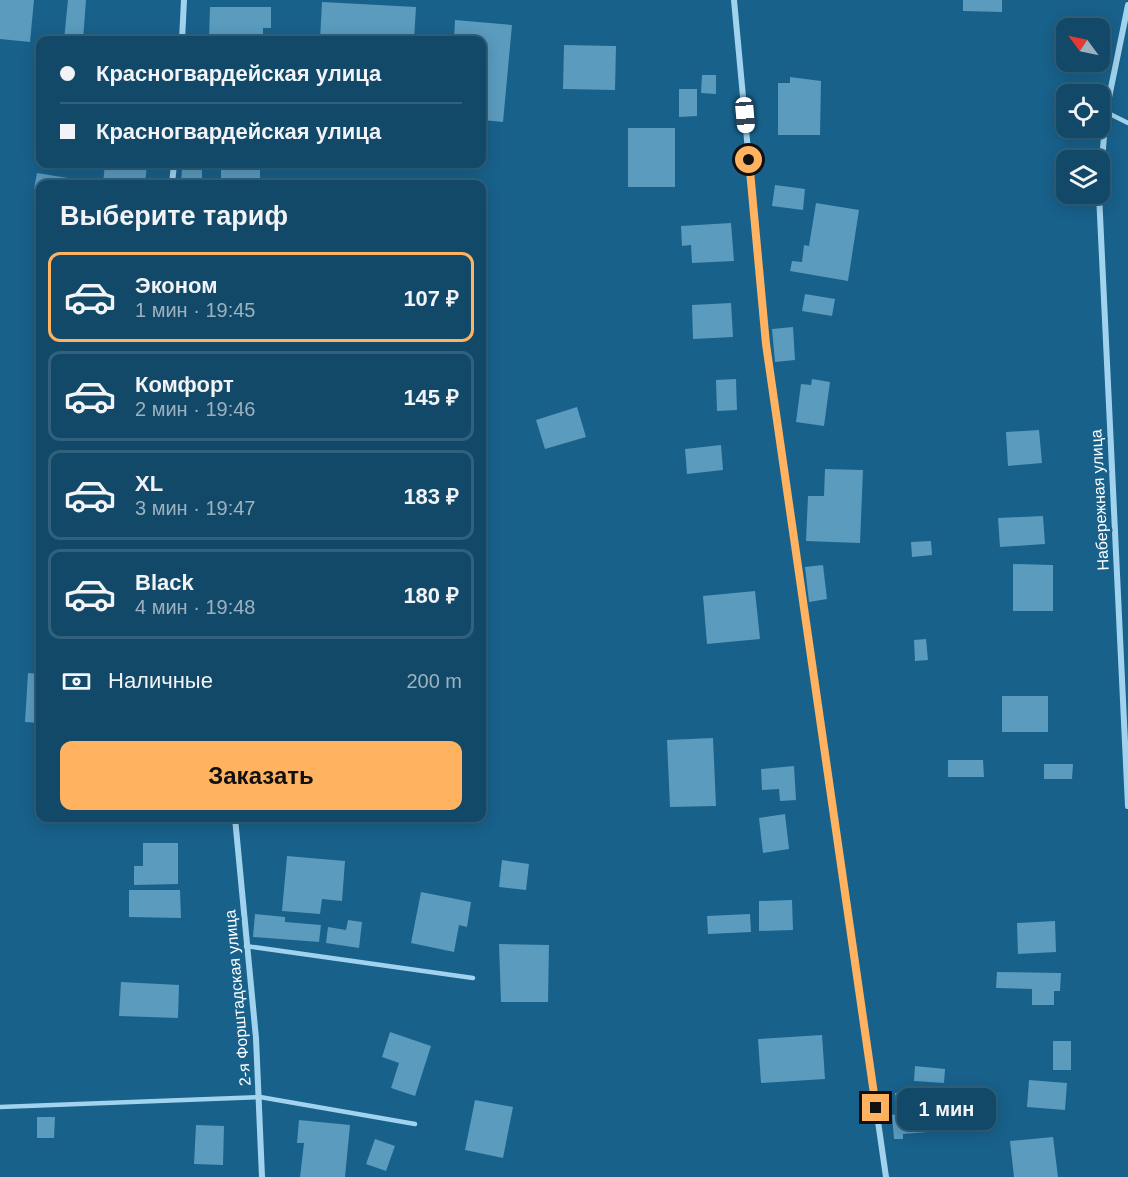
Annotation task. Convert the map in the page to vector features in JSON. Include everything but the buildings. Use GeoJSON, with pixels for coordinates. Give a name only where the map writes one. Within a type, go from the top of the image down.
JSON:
{"type":"FeatureCollection","features":[{"type":"Feature","properties":{"kind":"street"},"geometry":{"type":"LineString","coordinates":[[182,36],[184,0]]}},
{"type":"Feature","properties":{"kind":"street"},"geometry":{"type":"LineString","coordinates":[[734,0],[766,344],[886,1177]]}},
{"type":"Feature","properties":{"kind":"street"},"geometry":{"type":"LineString","coordinates":[[1110,93],[1128,5]]}},
{"type":"Feature","properties":{"kind":"street","name":"Набережная улица"},"geometry":{"type":"LineString","coordinates":[[1099,204],[1128,806]]}},
{"type":"Feature","properties":{"kind":"street","name":"2-я Форштадская улица"},"geometry":{"type":"LineString","coordinates":[[235,822],[260,1097],[262,1177]]}},
{"type":"Feature","properties":{"kind":"lane"},"geometry":{"type":"LineString","coordinates":[[1110,114],[1128,123]]}},
{"type":"Feature","properties":{"kind":"lane"},"geometry":{"type":"LineString","coordinates":[[246,946],[473,978]]}},
{"type":"Feature","properties":{"kind":"lane"},"geometry":{"type":"LineString","coordinates":[[0,1107],[260,1097],[415,1124]]}},
{"type":"Feature","properties":{"kind":"route"},"geometry":{"type":"LineString","coordinates":[[749,160],[766,344],[876,1108]]}}]}
